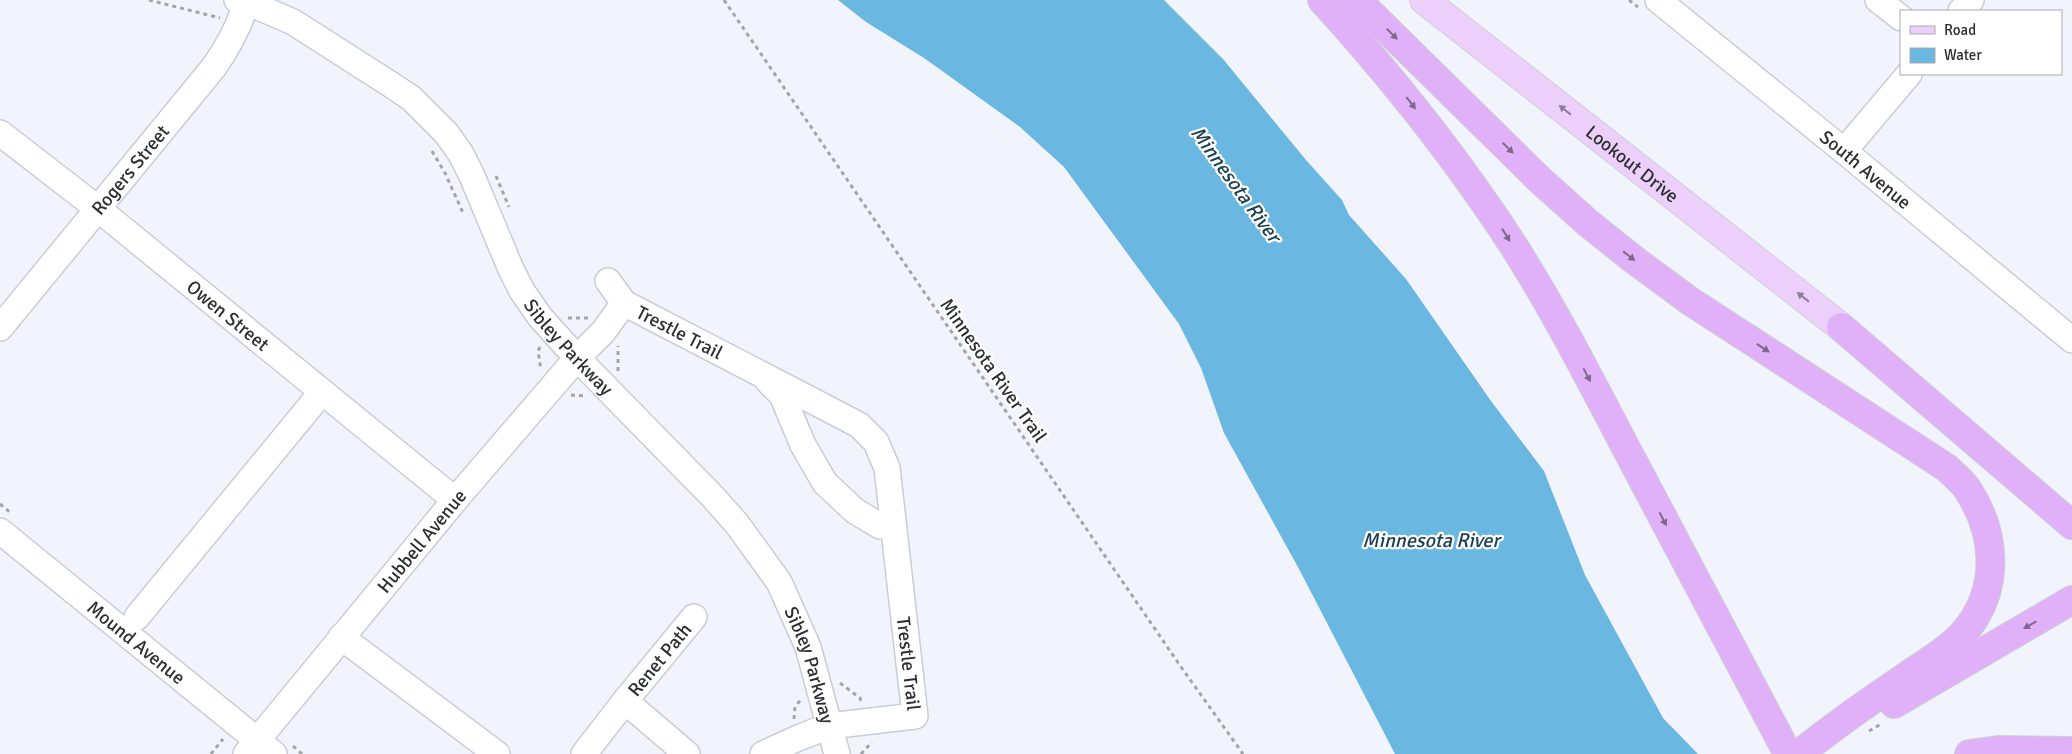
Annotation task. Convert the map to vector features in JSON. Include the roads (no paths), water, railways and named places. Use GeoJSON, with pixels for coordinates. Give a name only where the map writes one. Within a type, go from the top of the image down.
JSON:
{"type":"FeatureCollection","features":[{"type":"Feature","properties":{"kind":"highway"},"geometry":{"type":"LineString","coordinates":[[1322,0],[1400,89],[1446,149],[1491,211],[1531,275],[1579,360],[1788,754]]}},
{"type":"Feature","properties":{"kind":"highway"},"geometry":{"type":"LineString","coordinates":[[1357,0],[1541,181],[1588,223],[1690,301],[1940,463],[1967,488],[1984,517],[1991,550],[1989,580],[1982,605],[1967,629],[1950,646],[1837,731]]}},
{"type":"Feature","properties":{"kind":"highway"},"geometry":{"type":"LineString","coordinates":[[1841,327],[2072,511]]}},
{"type":"Feature","properties":{"kind":"highway"},"geometry":{"type":"LineString","coordinates":[[1841,327],[2072,525]]}},
{"type":"Feature","properties":{"kind":"highway"},"geometry":{"type":"LineString","coordinates":[[1799,754],[2072,600]]}},
{"type":"Feature","properties":{"kind":"highway"},"geometry":{"type":"LineString","coordinates":[[1969,754],[1998,750],[2072,752]]}},
{"type":"Feature","properties":{"kind":"main road","name":"Lookout Drive"},"geometry":{"type":"LineString","coordinates":[[1424,0],[1841,327]]}},
{"type":"Feature","properties":{"kind":"street","name":"South Avenue"},"geometry":{"type":"LineString","coordinates":[[1658,0],[2072,340]]}},
{"type":"Feature","properties":{"kind":"street"},"geometry":{"type":"LineString","coordinates":[[1878,0],[1900,17]]}},
{"type":"Feature","properties":{"kind":"street"},"geometry":{"type":"LineString","coordinates":[[1963,10],[1971,0]]}},
{"type":"Feature","properties":{"kind":"street","name":"Rogers Street"},"geometry":{"type":"LineString","coordinates":[[0,328],[214,67],[228,48],[239,26],[242,1]]}},
{"type":"Feature","properties":{"kind":"street","name":"Sibley Parkway"},"geometry":{"type":"LineString","coordinates":[[242,1],[293,22],[411,98],[430,116],[461,154],[510,267],[522,291],[540,317],[713,497],[737,524],[779,582],[808,647],[838,754]]}},
{"type":"Feature","properties":{"kind":"street"},"geometry":{"type":"LineString","coordinates":[[1844,151],[1908,75]]}},
{"type":"Feature","properties":{"kind":"street","name":"Owen Street"},"geometry":{"type":"LineString","coordinates":[[0,133],[97,208],[455,500]]}},
{"type":"Feature","properties":{"kind":"street"},"geometry":{"type":"LineString","coordinates":[[608,281],[624,303]]}},
{"type":"Feature","properties":{"kind":"street","name":"Hubbell Avenue"},"geometry":{"type":"LineString","coordinates":[[259,749],[342,637],[455,500],[578,358],[603,332],[624,303]]}},
{"type":"Feature","properties":{"kind":"street","name":"Trestle Trail"},"geometry":{"type":"LineString","coordinates":[[624,303],[859,425],[876,442],[888,468],[915,716],[829,726]]}},
{"type":"Feature","properties":{"kind":"street","name":"Trestle Trail"},"geometry":{"type":"LineString","coordinates":[[762,376],[782,395],[804,445],[825,484],[855,511],[880,526],[893,526]]}},
{"type":"Feature","properties":{"kind":"street"},"geometry":{"type":"LineString","coordinates":[[137,617],[322,392]]}},
{"type":"Feature","properties":{"kind":"street","name":"Mound Avenue"},"geometry":{"type":"LineString","coordinates":[[0,531],[259,749]]}},
{"type":"Feature","properties":{"kind":"street","name":"Renet Path"},"geometry":{"type":"LineString","coordinates":[[584,754],[694,617]]}},
{"type":"Feature","properties":{"kind":"street"},"geometry":{"type":"LineString","coordinates":[[342,637],[497,754]]}},
{"type":"Feature","properties":{"kind":"street","name":"Renet Path"},"geometry":{"type":"LineString","coordinates":[[625,701],[687,754]]}},
{"type":"Feature","properties":{"kind":"street"},"geometry":{"type":"LineString","coordinates":[[763,754],[829,726]]}},
{"type":"Feature","properties":{"kind":"water","name":"Minnesota River"},"geometry":{"type":"Polygon","coordinates":[[[838,0],[1164,0],[1223,59],[1306,160],[1342,200],[1349,215],[1406,279],[1491,401],[1544,471],[1585,575],[1663,718],[1698,754],[1395,754],[1299,569],[1224,433],[1201,368],[1179,324],[1064,167],[1020,127],[924,58],[866,22],[838,0]]]}}]}
